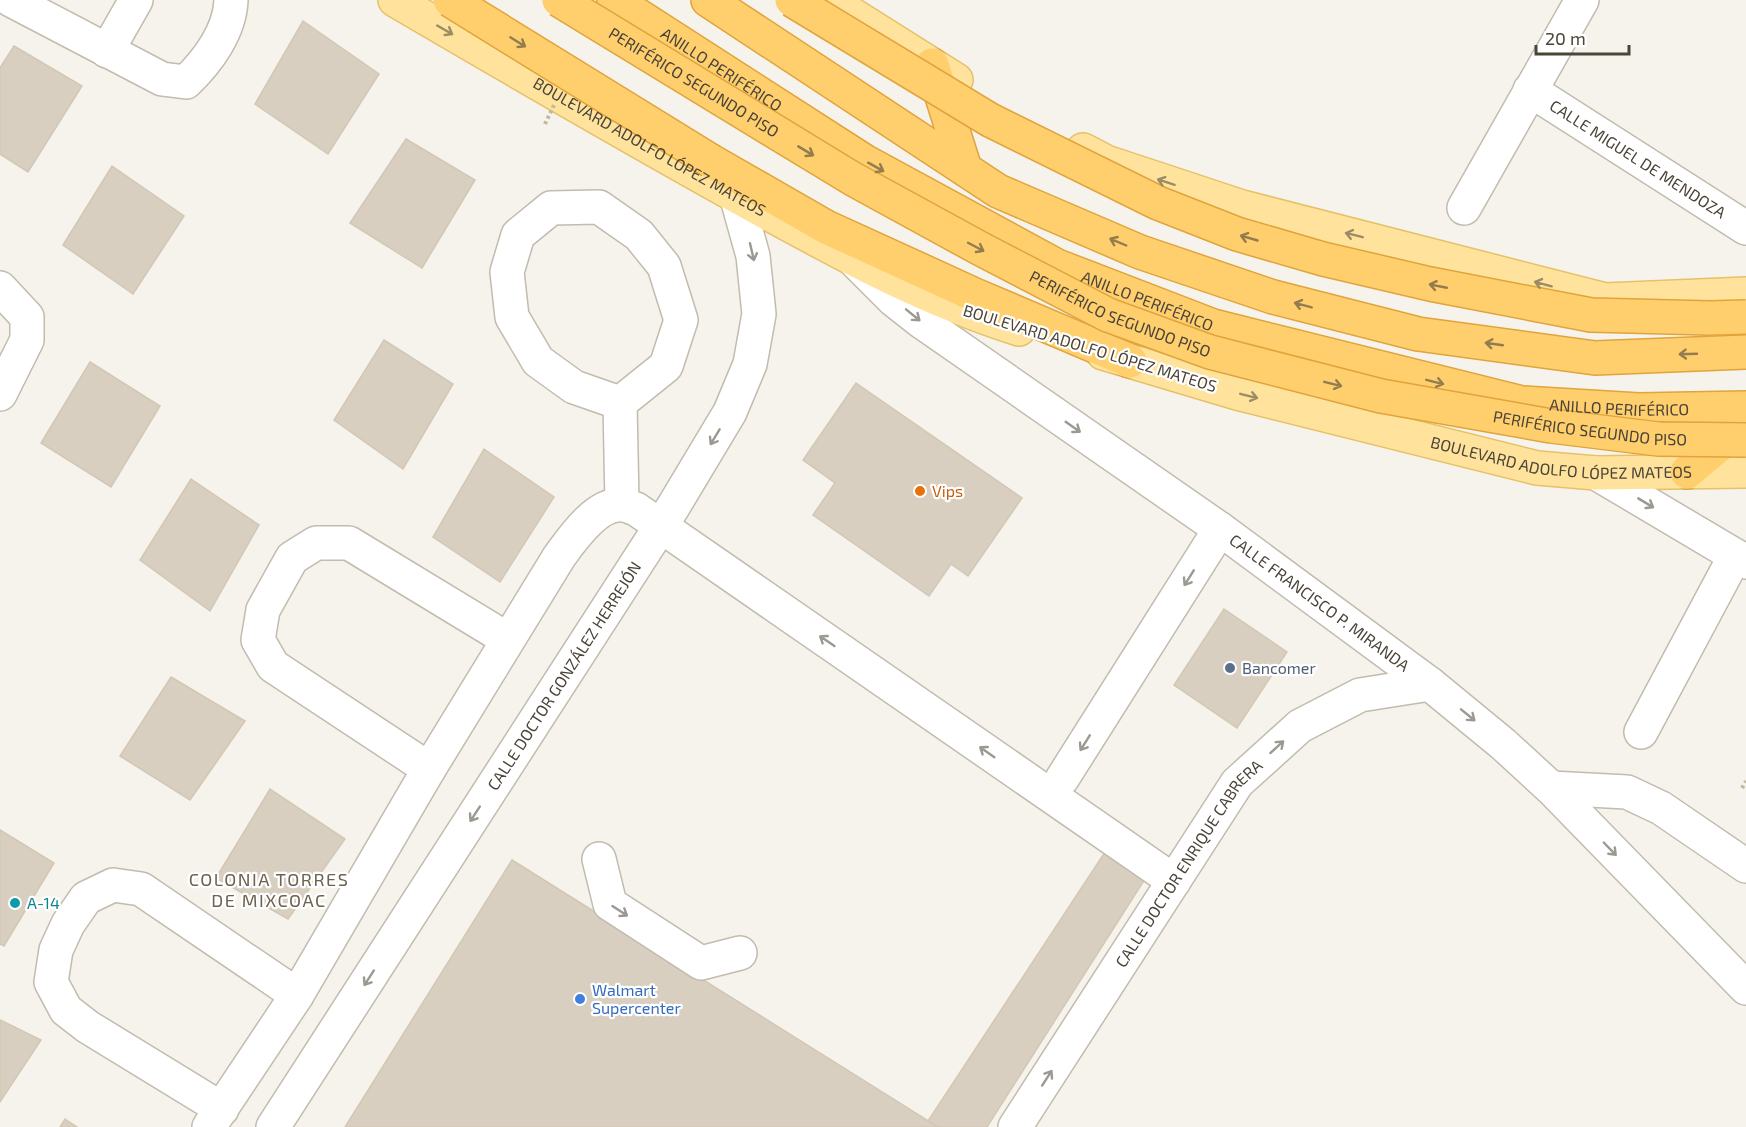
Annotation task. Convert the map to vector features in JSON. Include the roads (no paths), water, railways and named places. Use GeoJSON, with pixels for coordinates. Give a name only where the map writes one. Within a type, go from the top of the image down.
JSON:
{"type":"FeatureCollection","features":[{"type":"Feature","properties":{"kind":"highway"},"geometry":{"type":"LineString","coordinates":[[450,0],[711,161],[826,227],[977,296],[1130,361]]}},
{"type":"Feature","properties":{"kind":"highway","name":"PERIFÉRICO SEGUNDO PISO"},"geometry":{"type":"LineString","coordinates":[[559,0],[853,180],[992,255],[1118,319],[1210,352],[1382,396],[1551,426],[1658,439],[1746,440]]}},
{"type":"Feature","properties":{"kind":"highway","name":"ANILLO PERIFÉRICO"},"geometry":{"type":"LineString","coordinates":[[614,0],[864,161],[1057,266],[1213,326],[1522,403],[1639,410],[1746,408]]}},
{"type":"Feature","properties":{"kind":"highway"},"geometry":{"type":"LineString","coordinates":[[708,0],[998,191],[1140,252],[1273,297],[1418,334],[1595,358],[1746,352]]}},
{"type":"Feature","properties":{"kind":"highway"},"geometry":{"type":"LineString","coordinates":[[792,0],[990,120],[1158,203],[1237,234],[1323,259],[1430,284],[1591,315],[1746,317]]}},
{"type":"Feature","properties":{"kind":"highway"},"geometry":{"type":"LineString","coordinates":[[932,65],[965,169]]}},
{"type":"Feature","properties":{"kind":"highway"},"geometry":{"type":"LineString","coordinates":[[1688,472],[1746,423]]}},
{"type":"Feature","properties":{"kind":"main road","name":"BOULEVARD ADOLFO LÓPEZ MATEOS"},"geometry":{"type":"LineString","coordinates":[[395,0],[597,118],[855,261],[952,305],[1016,328],[1237,393],[1537,468],[1596,474],[1746,471]]}},
{"type":"Feature","properties":{"kind":"main road"},"geometry":{"type":"LineString","coordinates":[[829,0],[1012,116],[1106,162],[1242,207],[1605,300],[1746,294]]}},
{"type":"Feature","properties":{"kind":"street"},"geometry":{"type":"LineString","coordinates":[[11,0],[49,9],[107,51],[162,80],[186,82],[206,63],[230,16],[231,0]]}},
{"type":"Feature","properties":{"kind":"street"},"geometry":{"type":"LineString","coordinates":[[107,51],[136,0]]}},
{"type":"Feature","properties":{"kind":"street"},"geometry":{"type":"LineString","coordinates":[[1464,208],[1582,0]]}},
{"type":"Feature","properties":{"kind":"street","name":"CALLE MIGUEL DE MENDOZA"},"geometry":{"type":"LineString","coordinates":[[1530,90],[1746,228]]}},
{"type":"Feature","properties":{"kind":"street","name":"CALLE DOCTOR GONZÁLEZ HERREJÓN"},"geometry":{"type":"LineString","coordinates":[[273,1127],[667,516],[730,412],[750,364],[759,314],[753,256],[736,195]]}},
{"type":"Feature","properties":{"kind":"street"},"geometry":{"type":"LineString","coordinates":[[551,207],[599,207],[639,235],[664,266],[681,320],[666,366],[620,403],[574,387],[538,361],[512,317],[507,272],[518,236],[551,207]]}},
{"type":"Feature","properties":{"kind":"street","name":"CALLE FRANCISCO P. MIRANDA"},"geometry":{"type":"LineString","coordinates":[[855,261],[894,300],[922,322],[1220,529],[1430,684],[1503,744],[1551,788],[1746,988]]}},
{"type":"Feature","properties":{"kind":"street"},"geometry":{"type":"LineString","coordinates":[[0,288],[27,317],[27,340],[1,389]]}},
{"type":"Feature","properties":{"kind":"street"},"geometry":{"type":"LineString","coordinates":[[620,403],[622,504]]}},
{"type":"Feature","properties":{"kind":"street"},"geometry":{"type":"LineString","coordinates":[[1596,474],[1741,559],[1641,732]]}},
{"type":"Feature","properties":{"kind":"street"},"geometry":{"type":"LineString","coordinates":[[297,995],[141,889],[113,885],[86,898],[68,924],[56,950],[51,982],[66,1010],[216,1118],[297,995],[429,769],[559,557],[583,525],[606,508],[622,504],[667,516],[1062,778],[1179,872]]}},
{"type":"Feature","properties":{"kind":"street"},"geometry":{"type":"LineString","coordinates":[[667,516],[1179,872]]}},
{"type":"Feature","properties":{"kind":"street"},"geometry":{"type":"LineString","coordinates":[[1062,778],[1220,529]]}},
{"type":"Feature","properties":{"kind":"street"},"geometry":{"type":"LineString","coordinates":[[429,769],[273,666],[258,640],[263,610],[278,581],[292,558],[316,543],[349,543],[507,639]]}},
{"type":"Feature","properties":{"kind":"street","name":"CALLE DOCTOR ENRIQUE CABRERA"},"geometry":{"type":"LineString","coordinates":[[1015,1127],[1237,783],[1300,726],[1360,695],[1430,684]]}},
{"type":"Feature","properties":{"kind":"street"},"geometry":{"type":"LineString","coordinates":[[1551,788],[1627,792],[1661,808],[1746,866]]}},
{"type":"Feature","properties":{"kind":"street"},"geometry":{"type":"LineString","coordinates":[[599,859],[610,904],[701,963],[740,953]]}},
{"type":"Feature","properties":{"kind":"place","name":"Vips"},"geometry":{"type":"Point","coordinates":[920,491]}},
{"type":"Feature","properties":{"kind":"place","name":"Bancomer"},"geometry":{"type":"Point","coordinates":[1230,668]}},
{"type":"Feature","properties":{"kind":"place","name":"A-14"},"geometry":{"type":"Point","coordinates":[15,903]}},
{"type":"Feature","properties":{"kind":"place","name":"Walmart Supercenter"},"geometry":{"type":"Point","coordinates":[580,999]}},
{"type":"Feature","properties":{"kind":"district","name":"COLONIA TORRES DE MIXCOAC"},"geometry":{"type":"Point","coordinates":[269,890]}}]}
